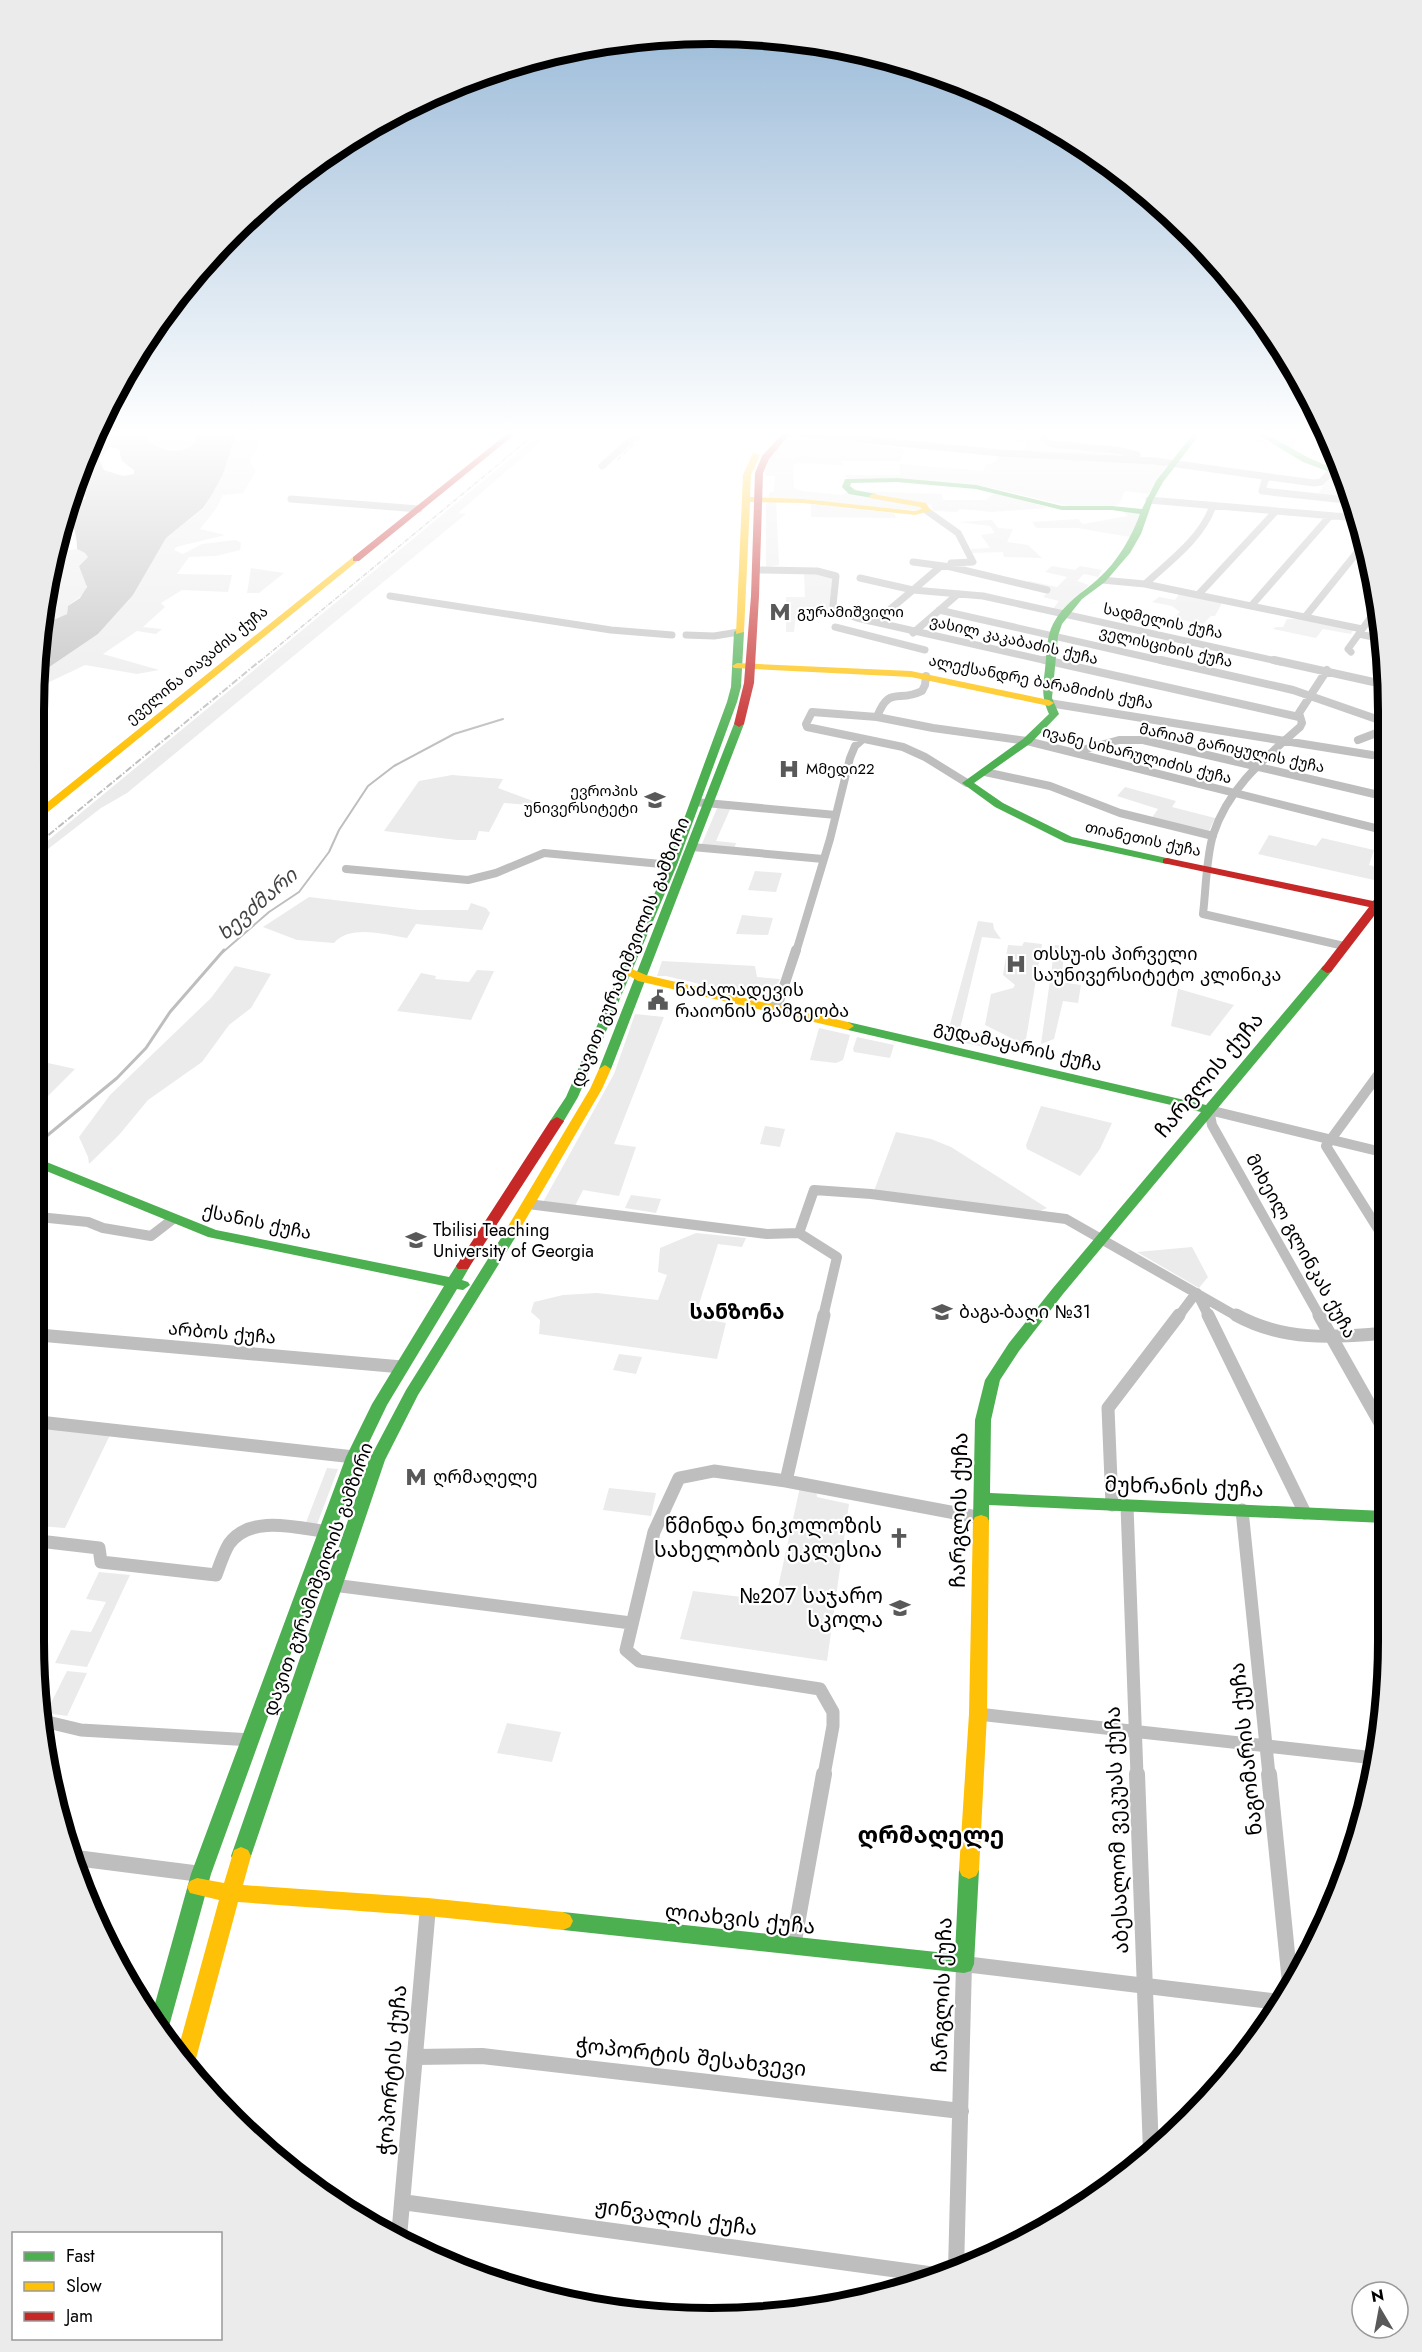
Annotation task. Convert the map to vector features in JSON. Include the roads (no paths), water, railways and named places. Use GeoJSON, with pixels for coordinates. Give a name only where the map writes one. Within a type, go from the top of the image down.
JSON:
{"type":"FeatureCollection","features":[{"type":"Feature","properties":{"kind":"main road","name":"ეველინა თავაძის ქუჩა"},"geometry":{"type":"LineString","coordinates":[[44,810],[381,540]]}},
{"type":"Feature","properties":{"kind":"main road","name":"დავით გურამიშვილის გამზირი"},"geometry":{"type":"LineString","coordinates":[[161,2019],[199,1881],[354,1458],[380,1404],[452,1282],[569,1104],[672,865],[744,667],[739,632],[747,540]]}},
{"type":"Feature","properties":{"kind":"main road","name":"დავით გურამიშვილის გამზირი"},"geometry":{"type":"LineString","coordinates":[[187,2054],[242,1852],[372,1474],[411,1394],[596,1089],[710,803],[743,713],[744,667],[757,570],[754,540]]}},
{"type":"Feature","properties":{"kind":"main road"},"geometry":{"type":"LineString","coordinates":[[967,783],[1027,741],[1054,714],[1047,698],[1053,636],[1064,613],[1079,597],[1102,580],[1134,540]]}},
{"type":"Feature","properties":{"kind":"main road","name":"ალექსანდრე ბარამიძის ქუჩა"},"geometry":{"type":"LineString","coordinates":[[744,667],[926,676],[1049,704]]}},
{"type":"Feature","properties":{"kind":"main road","name":"თიანეთის ქუჩა"},"geometry":{"type":"LineString","coordinates":[[967,783],[999,805],[1069,840],[1378,906]]}},
{"type":"Feature","properties":{"kind":"main road","name":"ჩარგლის ქუჩა"},"geometry":{"type":"LineString","coordinates":[[964,1964],[978,1714],[983,1420],[993,1380],[1021,1338],[1102,1238],[1344,946],[1378,910]]}},
{"type":"Feature","properties":{"kind":"main road","name":"გუდამაყარის ქუჩა"},"geometry":{"type":"LineString","coordinates":[[625,975],[1209,1110]]}},
{"type":"Feature","properties":{"kind":"main road","name":"ქსანის ქუჩა"},"geometry":{"type":"LineString","coordinates":[[44,1165],[213,1234],[476,1288]]}},
{"type":"Feature","properties":{"kind":"main road"},"geometry":{"type":"LineString","coordinates":[[372,1474],[369,1468],[354,1458],[383,1448]]}},
{"type":"Feature","properties":{"kind":"main road","name":"მუხრანის ქუჩა"},"geometry":{"type":"LineString","coordinates":[[982,1499],[1378,1517]]}},
{"type":"Feature","properties":{"kind":"main road","name":"ლიახვის ქუჩა"},"geometry":{"type":"LineString","coordinates":[[199,1881],[231,1893],[428,1907],[964,1964]]}},
{"type":"Feature","properties":{"kind":"street"},"geometry":{"type":"LineString","coordinates":[[870,621],[888,611],[947,563],[973,562],[970,551],[962,540]]}},
{"type":"Feature","properties":{"kind":"street"},"geometry":{"type":"LineString","coordinates":[[1145,584],[1189,540]]}},
{"type":"Feature","properties":{"kind":"street"},"geometry":{"type":"LineString","coordinates":[[1198,595],[1249,540]]}},
{"type":"Feature","properties":{"kind":"street"},"geometry":{"type":"LineString","coordinates":[[1251,606],[1309,540]]}},
{"type":"Feature","properties":{"kind":"street"},"geometry":{"type":"LineString","coordinates":[[1305,617],[1359,550]]}},
{"type":"Feature","properties":{"kind":"street"},"geometry":{"type":"LineString","coordinates":[[914,562],[942,566],[1047,590]]}},
{"type":"Feature","properties":{"kind":"street","name":"ვასილ კაკაბაძის ქუჩა"},"geometry":{"type":"LineString","coordinates":[[757,570],[836,576],[834,608],[842,613],[870,621],[1286,716],[1299,717]]}},
{"type":"Feature","properties":{"kind":"street","name":"სადმელის ქუჩა"},"geometry":{"type":"LineString","coordinates":[[860,578],[913,590],[983,596],[1377,682]]}},
{"type":"Feature","properties":{"kind":"street"},"geometry":{"type":"LineString","coordinates":[[1102,580],[1145,584],[1305,617],[1374,636]]}},
{"type":"Feature","properties":{"kind":"street"},"geometry":{"type":"LineString","coordinates":[[902,643],[958,594]]}},
{"type":"Feature","properties":{"kind":"street"},"geometry":{"type":"LineString","coordinates":[[390,596],[611,630],[672,635]]}},
{"type":"Feature","properties":{"kind":"street","name":"ველისციხის ქუჩა"},"geometry":{"type":"LineString","coordinates":[[939,610],[1309,695],[1378,717]]}},
{"type":"Feature","properties":{"kind":"street"},"geometry":{"type":"LineString","coordinates":[[1351,652],[1348,649],[1372,616]]}},
{"type":"Feature","properties":{"kind":"street"},"geometry":{"type":"LineString","coordinates":[[835,627],[926,650]]}},
{"type":"Feature","properties":{"kind":"street"},"geometry":{"type":"LineString","coordinates":[[686,635],[714,636],[739,632]]}},
{"type":"Feature","properties":{"kind":"street"},"geometry":{"type":"LineString","coordinates":[[1327,670],[1299,712],[1302,723],[1300,727],[1281,741],[1256,765],[1234,793],[1213,836],[1203,914],[1344,946]]}},
{"type":"Feature","properties":{"kind":"street"},"geometry":{"type":"LineString","coordinates":[[877,717],[882,702],[888,698],[918,694],[926,685],[926,676]]}},
{"type":"Feature","properties":{"kind":"street","name":"ალექსანდრე ბარამიძის ქუჩა"},"geometry":{"type":"LineString","coordinates":[[1049,704],[1372,755]]}},
{"type":"Feature","properties":{"kind":"street","name":"ივანე სიხარულიძის ქუჩა"},"geometry":{"type":"LineString","coordinates":[[807,727],[806,724],[812,712],[877,717],[933,728],[1027,741],[1378,829]]}},
{"type":"Feature","properties":{"kind":"street","name":"თიანეთის ქუჩა"},"geometry":{"type":"LineString","coordinates":[[807,727],[914,751],[967,783]]}},
{"type":"Feature","properties":{"kind":"street"},"geometry":{"type":"LineString","coordinates":[[1358,740],[1378,732]]}},
{"type":"Feature","properties":{"kind":"street"},"geometry":{"type":"LineString","coordinates":[[772,1008],[778,1004],[799,941],[854,746],[863,739]]}},
{"type":"Feature","properties":{"kind":"street","name":"მარიამ გარიყულის ქუჩა"},"geometry":{"type":"LineString","coordinates":[[1072,753],[1119,740],[1143,740],[1378,795]]}},
{"type":"Feature","properties":{"kind":"street"},"geometry":{"type":"LineString","coordinates":[[985,772],[1065,790],[1120,813],[1213,836]]}},
{"type":"Feature","properties":{"kind":"street"},"geometry":{"type":"LineString","coordinates":[[695,802],[836,815]]}},
{"type":"Feature","properties":{"kind":"street"},"geometry":{"type":"LineString","coordinates":[[692,848],[823,859]]}},
{"type":"Feature","properties":{"kind":"street"},"geometry":{"type":"LineString","coordinates":[[346,868],[468,880],[496,873],[544,854],[672,865]]}},
{"type":"Feature","properties":{"kind":"street"},"geometry":{"type":"LineString","coordinates":[[1378,1075],[1326,1146],[1378,1229]]}},
{"type":"Feature","properties":{"kind":"street","name":"გუდამაყარის ქუჩა"},"geometry":{"type":"LineString","coordinates":[[1209,1110],[1378,1151]]}},
{"type":"Feature","properties":{"kind":"street","name":"მიხეილ გლინკას ქუჩა"},"geometry":{"type":"LineString","coordinates":[[1209,1110],[1212,1125],[1378,1419]]}},
{"type":"Feature","properties":{"kind":"street"},"geometry":{"type":"LineString","coordinates":[[799,1233],[814,1190],[871,1194],[1066,1219],[1239,1317],[1273,1329],[1310,1337],[1333,1338],[1378,1334]]}},
{"type":"Feature","properties":{"kind":"street"},"geometry":{"type":"LineString","coordinates":[[528,1204],[768,1234],[799,1233],[837,1257],[786,1481]]}},
{"type":"Feature","properties":{"kind":"street"},"geometry":{"type":"LineString","coordinates":[[44,1218],[88,1222],[103,1228],[151,1236],[173,1219]]}},
{"type":"Feature","properties":{"kind":"street"},"geometry":{"type":"LineString","coordinates":[[1112,1505],[1108,1408],[1196,1293]]}},
{"type":"Feature","properties":{"kind":"street"},"geometry":{"type":"LineString","coordinates":[[1196,1293],[1305,1513]]}},
{"type":"Feature","properties":{"kind":"street","name":"არბოს ქუჩა"},"geometry":{"type":"LineString","coordinates":[[44,1335],[402,1367]]}},
{"type":"Feature","properties":{"kind":"street"},"geometry":{"type":"LineString","coordinates":[[44,1423],[354,1458]]}},
{"type":"Feature","properties":{"kind":"street"},"geometry":{"type":"LineString","coordinates":[[793,1946],[828,1756],[833,1712],[820,1689],[639,1661],[626,1650],[654,1532],[679,1478],[714,1471],[786,1481],[982,1518]]}},
{"type":"Feature","properties":{"kind":"street","name":"აბესალომ ვეკუას ქუჩა"},"geometry":{"type":"LineString","coordinates":[[1127,1506],[1151,2143]]}},
{"type":"Feature","properties":{"kind":"street","name":"ნაგომარის ქუჩა"},"geometry":{"type":"LineString","coordinates":[[1242,1510],[1289,1975]]}},
{"type":"Feature","properties":{"kind":"street"},"geometry":{"type":"LineString","coordinates":[[44,1543],[99,1548],[101,1562],[216,1575],[232,1541],[243,1532],[262,1526],[328,1532]]}},
{"type":"Feature","properties":{"kind":"street"},"geometry":{"type":"LineString","coordinates":[[333,1586],[631,1623]]}},
{"type":"Feature","properties":{"kind":"street"},"geometry":{"type":"LineString","coordinates":[[978,1714],[1368,1757]]}},
{"type":"Feature","properties":{"kind":"street"},"geometry":{"type":"LineString","coordinates":[[48,1722],[81,1730],[252,1740]]}},
{"type":"Feature","properties":{"kind":"street"},"geometry":{"type":"LineString","coordinates":[[80,1859],[199,1881]]}},
{"type":"Feature","properties":{"kind":"street","name":"ჭოპორტის ქუჩა"},"geometry":{"type":"LineString","coordinates":[[400,2231],[428,1907]]}},
{"type":"Feature","properties":{"kind":"street","name":"ლიახვის ქუჩა"},"geometry":{"type":"LineString","coordinates":[[964,1964],[1273,2001]]}},
{"type":"Feature","properties":{"kind":"street","name":"ჩარგლის ქუჩა"},"geometry":{"type":"LineString","coordinates":[[956,2262],[964,1964]]}},
{"type":"Feature","properties":{"kind":"street","name":"ჭოპორტის შესახვევი"},"geometry":{"type":"LineString","coordinates":[[416,2057],[482,2056],[962,2111]]}},
{"type":"Feature","properties":{"kind":"street","name":"ჟინვალის ქუჩა"},"geometry":{"type":"LineString","coordinates":[[402,2202],[924,2273]]}},
{"type":"Feature","properties":{"kind":"waterway","name":"ხევძმარი"},"geometry":{"type":"LineString","coordinates":[[223,952],[269,912],[299,892],[329,852],[339,830],[368,786],[394,766],[454,734],[503,719]]}},
{"type":"Feature","properties":{"kind":"waterway","name":"ხევძმარი"},"geometry":{"type":"LineString","coordinates":[[44,1138],[117,1078],[146,1048],[170,1012],[224,950]]}},
{"type":"Feature","properties":{"kind":"railway"},"geometry":{"type":"LineString","coordinates":[[259,662],[407,540]]}},
{"type":"Feature","properties":{"kind":"railway"},"geometry":{"type":"LineString","coordinates":[[44,839],[261,660]]}},
{"type":"Feature","properties":{"kind":"place","name":"გურამიშვილი"},"geometry":{"type":"Point","coordinates":[780,612]}},
{"type":"Feature","properties":{"kind":"place","name":"Mმედი22"},"geometry":{"type":"Point","coordinates":[789,769]}},
{"type":"Feature","properties":{"kind":"place","name":"ევროპის უნივერსიტეტი"},"geometry":{"type":"Point","coordinates":[655,800]}},
{"type":"Feature","properties":{"kind":"place","name":"თსსუ-ის პირველი საუნივერსიტეტო კლინიკა"},"geometry":{"type":"Point","coordinates":[1016,964]}},
{"type":"Feature","properties":{"kind":"place","name":"ნაძალადევის რაიონის გამგეობა"},"geometry":{"type":"Point","coordinates":[658,1000]}},
{"type":"Feature","properties":{"kind":"place","name":"Tbilisi Teaching University of Georgia"},"geometry":{"type":"Point","coordinates":[416,1240]}},
{"type":"Feature","properties":{"kind":"place","name":"ბაგა-ბაღი №31"},"geometry":{"type":"Point","coordinates":[942,1312]}},
{"type":"Feature","properties":{"kind":"place","name":"ღრმაღელე"},"geometry":{"type":"Point","coordinates":[416,1477]}},
{"type":"Feature","properties":{"kind":"place","name":"წმინდა ნიკოლოზის სახელობის ეკლესია"},"geometry":{"type":"Point","coordinates":[899,1538]}},
{"type":"Feature","properties":{"kind":"place","name":"№207 საჯარო სკოლა"},"geometry":{"type":"Point","coordinates":[900,1608]}},
{"type":"Feature","properties":{"kind":"district","name":"სანზონა"},"geometry":{"type":"Point","coordinates":[737,1312]}},
{"type":"Feature","properties":{"kind":"district","name":"ღრმაღელე"},"geometry":{"type":"Point","coordinates":[931,1835]}}]}
